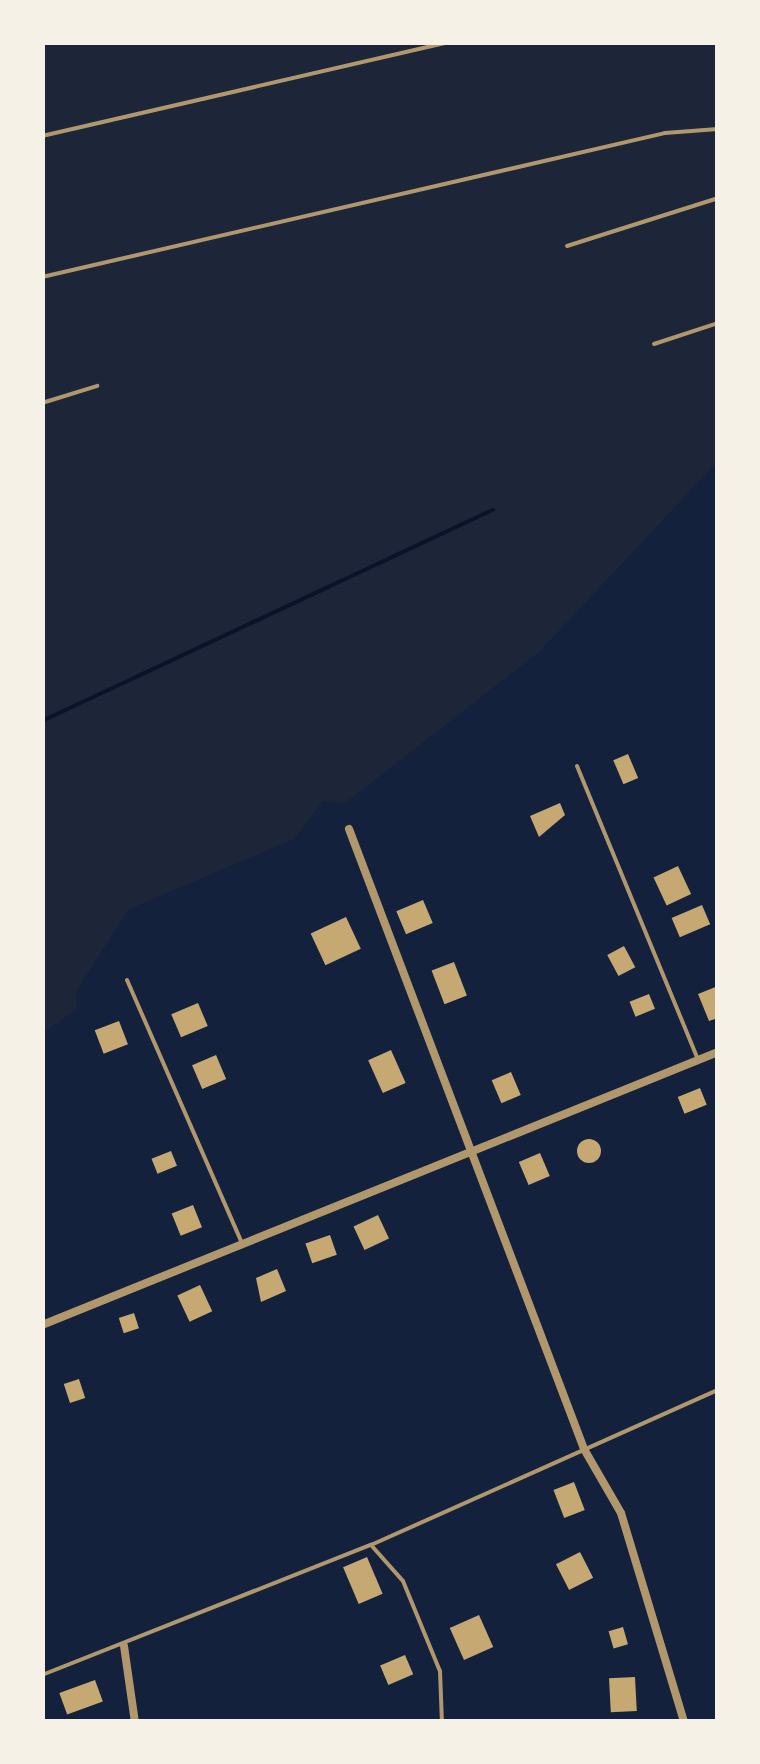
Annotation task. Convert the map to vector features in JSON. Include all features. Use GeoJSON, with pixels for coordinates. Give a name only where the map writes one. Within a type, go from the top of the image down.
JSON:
{"type":"FeatureCollection","features":[{"type":"Feature","properties":{"kind":"street"},"geometry":{"type":"LineString","coordinates":[[349,829],[584,1450],[621,1513],[684,1722]]}},
{"type":"Feature","properties":{"kind":"street"},"geometry":{"type":"LineString","coordinates":[[42,1325],[474,1154],[718,1052]]}},
{"type":"Feature","properties":{"kind":"street"},"geometry":{"type":"LineString","coordinates":[[124,1646],[134,1722]]}},
{"type":"Feature","properties":{"kind":"lane"},"geometry":{"type":"LineString","coordinates":[[42,136],[450,42]]}},
{"type":"Feature","properties":{"kind":"lane"},"geometry":{"type":"LineString","coordinates":[[42,277],[665,132],[718,129]]}},
{"type":"Feature","properties":{"kind":"lane"},"geometry":{"type":"LineString","coordinates":[[567,246],[718,198]]}},
{"type":"Feature","properties":{"kind":"lane"},"geometry":{"type":"LineString","coordinates":[[654,344],[718,323]]}},
{"type":"Feature","properties":{"kind":"lane"},"geometry":{"type":"LineString","coordinates":[[42,403],[96,386]]}},
{"type":"Feature","properties":{"kind":"lane"},"geometry":{"type":"LineString","coordinates":[[577,766],[698,1060]]}},
{"type":"Feature","properties":{"kind":"lane"},"geometry":{"type":"LineString","coordinates":[[127,980],[242,1246]]}},
{"type":"Feature","properties":{"kind":"lane"},"geometry":{"type":"LineString","coordinates":[[42,1675],[124,1646],[372,1545],[718,1390]]}},
{"type":"Feature","properties":{"kind":"lane"},"geometry":{"type":"LineString","coordinates":[[372,1545],[403,1581],[440,1671],[442,1722]]}},
{"type":"Feature","properties":{"kind":"shaded area"},"geometry":{"type":"Polygon","coordinates":[[[43,43],[717,43],[717,462],[540,651],[344,804],[323,801],[294,839],[129,909],[76,991],[77,1009],[43,1033],[43,43]]]}},
{"type":"Feature","properties":{"kind":"building"},"geometry":{"type":"Polygon","coordinates":[[[628,754],[638,778],[623,784],[613,760],[628,754]]]}},
{"type":"Feature","properties":{"kind":"building"},"geometry":{"type":"Polygon","coordinates":[[[560,803],[565,815],[539,837],[530,816],[560,803]]]}},
{"type":"Feature","properties":{"kind":"building"},"geometry":{"type":"Polygon","coordinates":[[[678,866],[691,894],[667,906],[654,877],[678,866]]]}},
{"type":"Feature","properties":{"kind":"building"},"geometry":{"type":"Polygon","coordinates":[[[423,900],[433,923],[406,934],[396,911],[423,900]]]}},
{"type":"Feature","properties":{"kind":"building"},"geometry":{"type":"Polygon","coordinates":[[[702,905],[710,924],[680,937],[672,918],[702,905]]]}},
{"type":"Feature","properties":{"kind":"building"},"geometry":{"type":"Polygon","coordinates":[[[346,917],[361,949],[325,965],[311,933],[346,917]]]}},
{"type":"Feature","properties":{"kind":"building"},"geometry":{"type":"Polygon","coordinates":[[[624,946],[635,967],[618,976],[607,955],[624,946]]]}},
{"type":"Feature","properties":{"kind":"building"},"geometry":{"type":"Polygon","coordinates":[[[454,962],[467,996],[444,1004],[432,971],[454,962]]]}},
{"type":"Feature","properties":{"kind":"building"},"geometry":{"type":"Polygon","coordinates":[[[718,986],[718,1018],[709,1021],[698,994],[718,986]]]}},
{"type":"Feature","properties":{"kind":"building"},"geometry":{"type":"Polygon","coordinates":[[[649,994],[655,1009],[636,1017],[630,1002],[649,994]]]}},
{"type":"Feature","properties":{"kind":"building"},"geometry":{"type":"Polygon","coordinates":[[[198,1003],[208,1026],[181,1037],[171,1014],[198,1003]]]}},
{"type":"Feature","properties":{"kind":"building"},"geometry":{"type":"Polygon","coordinates":[[[119,1021],[128,1044],[104,1054],[95,1030],[119,1021]]]}},
{"type":"Feature","properties":{"kind":"building"},"geometry":{"type":"Polygon","coordinates":[[[391,1050],[406,1083],[383,1093],[368,1060],[391,1050]]]}},
{"type":"Feature","properties":{"kind":"building"},"geometry":{"type":"Polygon","coordinates":[[[216,1055],[226,1079],[202,1089],[192,1065],[216,1055]]]}},
{"type":"Feature","properties":{"kind":"building"},"geometry":{"type":"Polygon","coordinates":[[[511,1072],[521,1095],[501,1103],[492,1080],[511,1072]]]}},
{"type":"Feature","properties":{"kind":"building"},"geometry":{"type":"Polygon","coordinates":[[[700,1088],[707,1105],[684,1114],[678,1097],[700,1088]]]}},
{"type":"Feature","properties":{"kind":"building"},"geometry":{"type":"Polygon","coordinates":[[[589,1139],[601,1151],[589,1163],[577,1151],[589,1139]]]}},
{"type":"Feature","properties":{"kind":"building"},"geometry":{"type":"Polygon","coordinates":[[[171,1151],[177,1166],[158,1174],[152,1159],[171,1151]]]}},
{"type":"Feature","properties":{"kind":"building"},"geometry":{"type":"Polygon","coordinates":[[[540,1153],[550,1176],[529,1185],[519,1162],[540,1153]]]}},
{"type":"Feature","properties":{"kind":"building"},"geometry":{"type":"Polygon","coordinates":[[[193,1205],[202,1227],[181,1236],[172,1214],[193,1205]]]}},
{"type":"Feature","properties":{"kind":"building"},"geometry":{"type":"Polygon","coordinates":[[[378,1215],[389,1239],[365,1250],[354,1226],[378,1215]]]}},
{"type":"Feature","properties":{"kind":"building"},"geometry":{"type":"Polygon","coordinates":[[[330,1235],[337,1255],[312,1263],[305,1243],[330,1235]]]}},
{"type":"Feature","properties":{"kind":"building"},"geometry":{"type":"Polygon","coordinates":[[[277,1269],[286,1291],[261,1302],[256,1278],[277,1269]]]}},
{"type":"Feature","properties":{"kind":"building"},"geometry":{"type":"Polygon","coordinates":[[[200,1285],[212,1311],[190,1322],[177,1296],[200,1285]]]}},
{"type":"Feature","properties":{"kind":"building"},"geometry":{"type":"Polygon","coordinates":[[[134,1313],[139,1328],[124,1333],[119,1318],[134,1313]]]}},
{"type":"Feature","properties":{"kind":"building"},"geometry":{"type":"Polygon","coordinates":[[[79,1379],[85,1398],[70,1403],[64,1384],[79,1379]]]}},
{"type":"Feature","properties":{"kind":"building"},"geometry":{"type":"Polygon","coordinates":[[[574,1482],[585,1510],[564,1518],[553,1490],[574,1482]]]}},
{"type":"Feature","properties":{"kind":"building"},"geometry":{"type":"Polygon","coordinates":[[[580,1552],[593,1578],[569,1590],[556,1564],[580,1552]]]}},
{"type":"Feature","properties":{"kind":"building"},"geometry":{"type":"Polygon","coordinates":[[[367,1557],[383,1594],[359,1604],[343,1567],[367,1557]]]}},
{"type":"Feature","properties":{"kind":"building"},"geometry":{"type":"Polygon","coordinates":[[[479,1615],[493,1647],[464,1660],[450,1628],[479,1615]]]}},
{"type":"Feature","properties":{"kind":"building"},"geometry":{"type":"Polygon","coordinates":[[[623,1627],[628,1644],[614,1648],[609,1631],[623,1627]]]}},
{"type":"Feature","properties":{"kind":"building"},"geometry":{"type":"Polygon","coordinates":[[[405,1655],[413,1674],[388,1685],[380,1666],[405,1655]]]}},
{"type":"Feature","properties":{"kind":"building"},"geometry":{"type":"Polygon","coordinates":[[[635,1677],[637,1711],[611,1712],[609,1678],[635,1677]]]}},
{"type":"Feature","properties":{"kind":"building"},"geometry":{"type":"Polygon","coordinates":[[[95,1680],[103,1702],[67,1715],[59,1693],[95,1680]]]}},
{"type":"Feature","properties":{"kind":"waterway"},"geometry":{"type":"LineString","coordinates":[[42,721],[493,510]]}}]}
